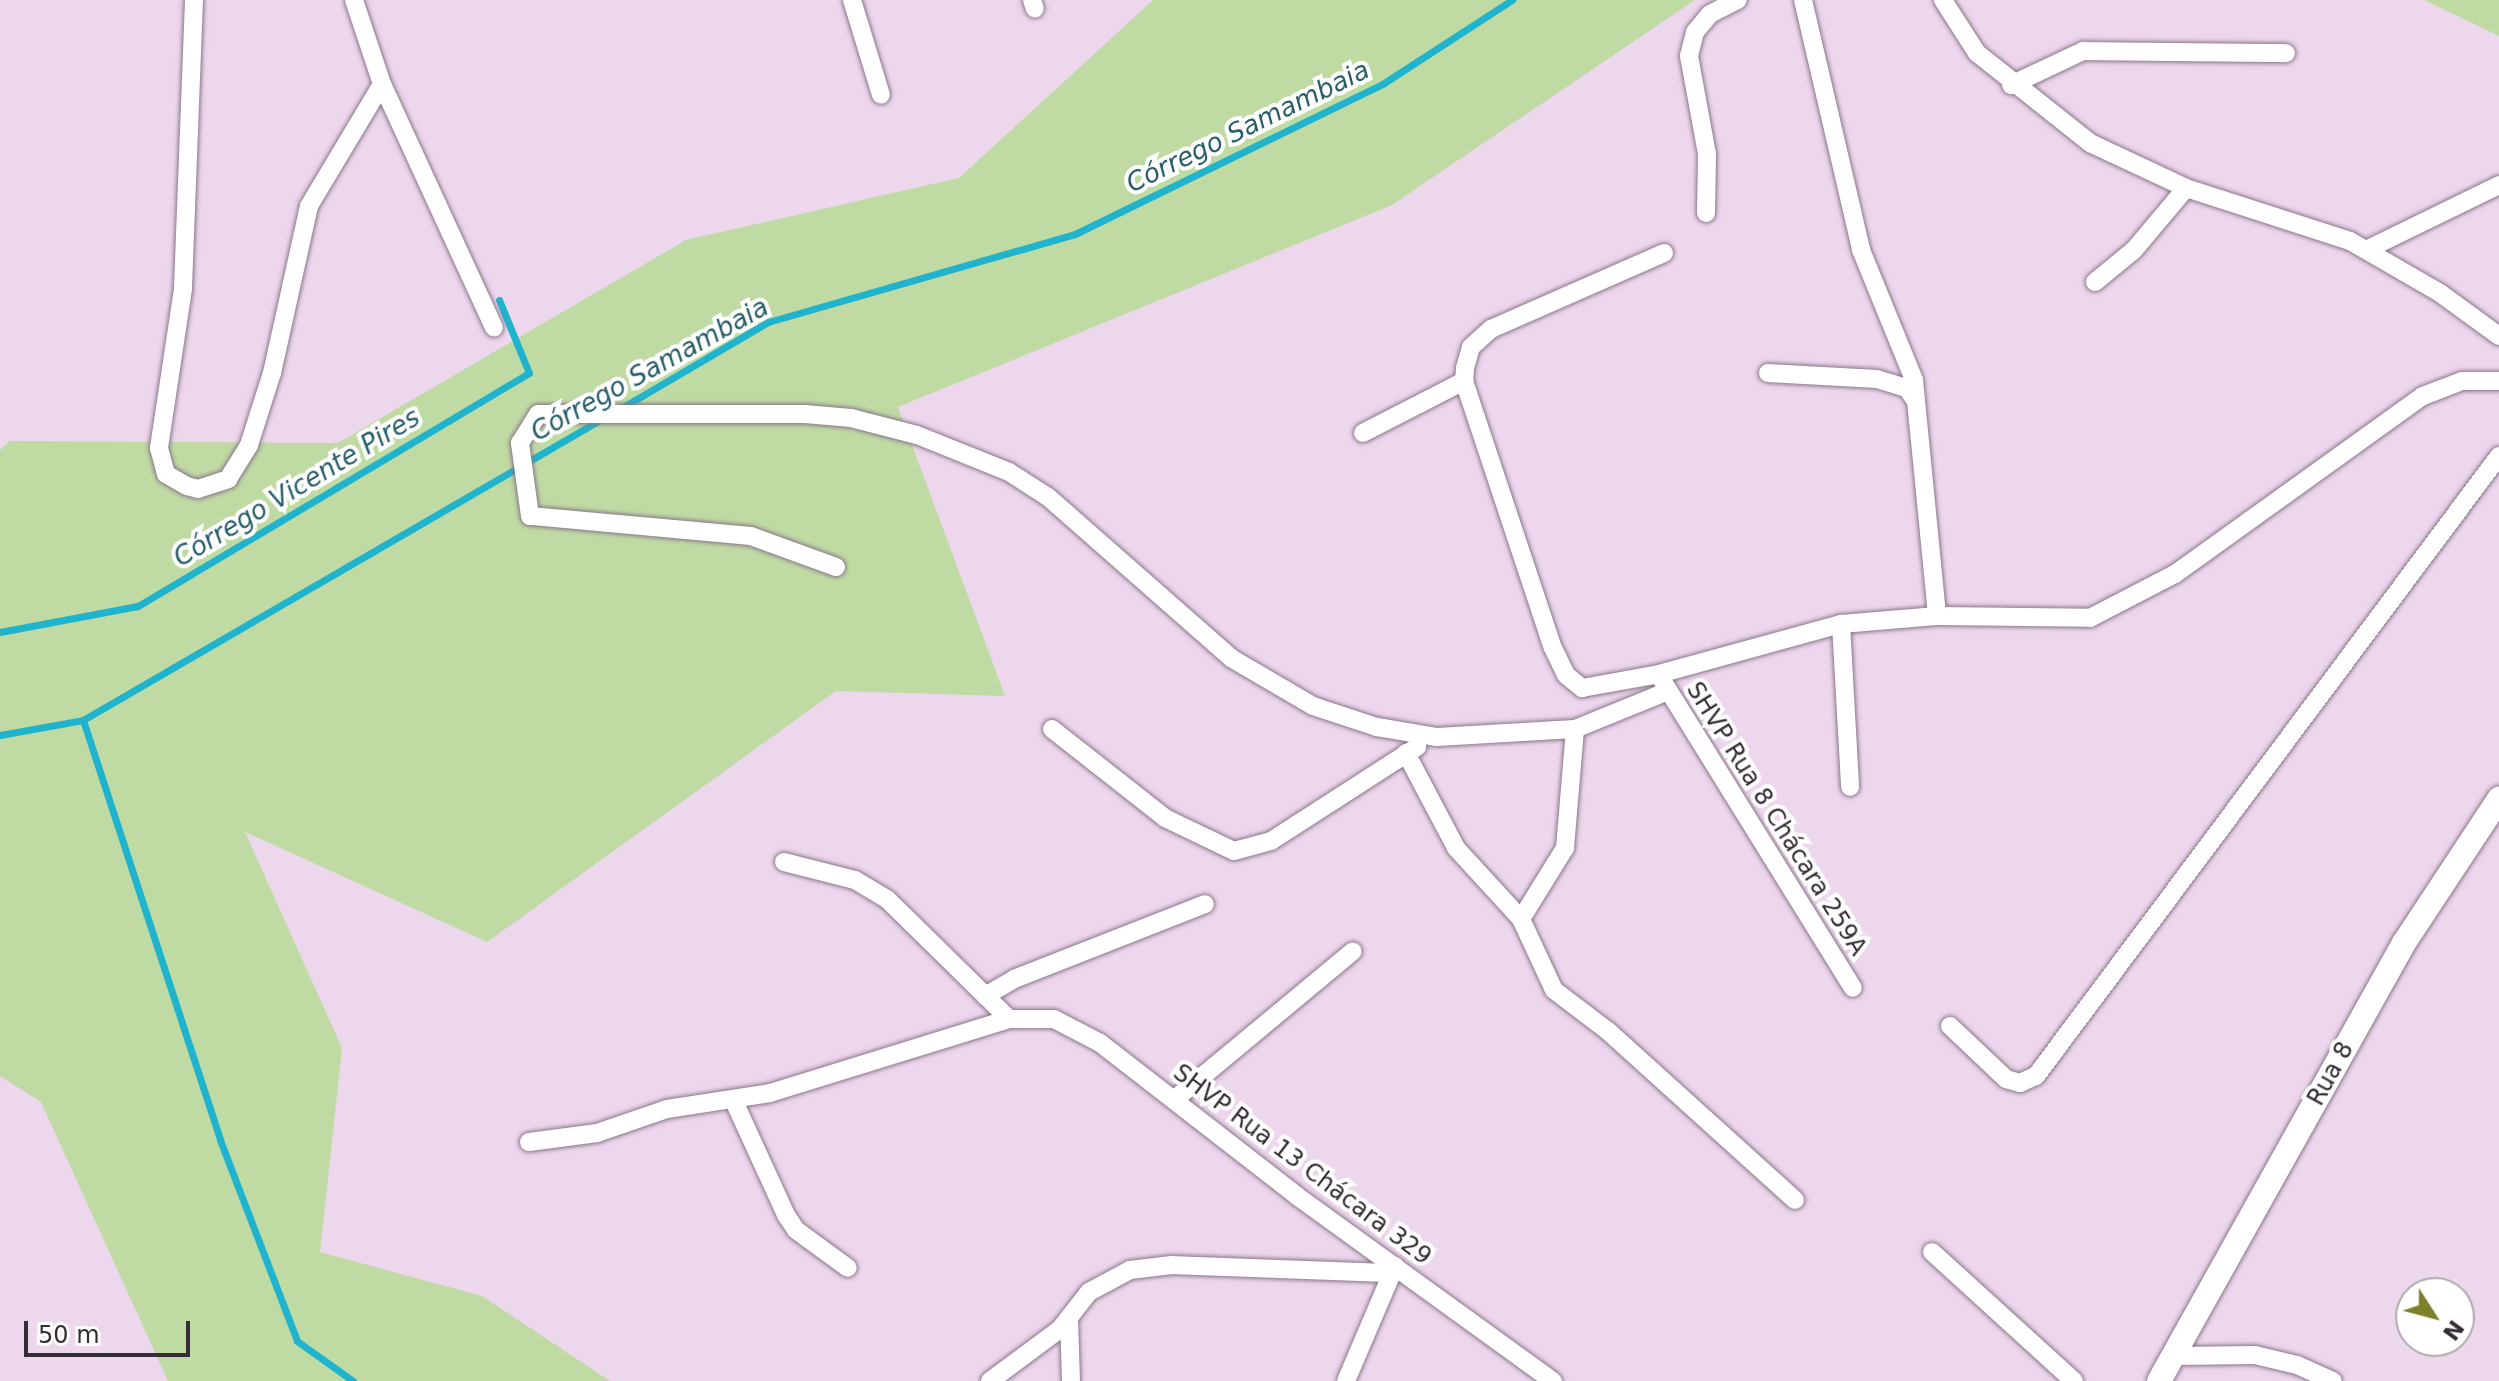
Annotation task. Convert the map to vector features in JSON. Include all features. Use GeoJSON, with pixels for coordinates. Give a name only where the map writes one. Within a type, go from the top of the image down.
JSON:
{"type":"FeatureCollection","features":[{"type":"Feature","properties":{"kind":"street"},"geometry":{"type":"LineString","coordinates":[[194,0],[183,289],[159,448],[166,474],[187,486],[198,489],[228,479],[249,445],[272,373],[309,206],[382,84]]}},
{"type":"Feature","properties":{"kind":"street"},"geometry":{"type":"LineString","coordinates":[[354,0],[382,84],[494,327]]}},
{"type":"Feature","properties":{"kind":"street"},"geometry":{"type":"LineString","coordinates":[[852,0],[881,95]]}},
{"type":"Feature","properties":{"kind":"street"},"geometry":{"type":"LineString","coordinates":[[1706,213],[1707,154],[1689,56],[1695,32],[1710,14],[1738,0]]}},
{"type":"Feature","properties":{"kind":"street"},"geometry":{"type":"LineString","coordinates":[[1803,0],[1861,250],[1908,360],[1915,400],[1937,616]]}},
{"type":"Feature","properties":{"kind":"street"},"geometry":{"type":"LineString","coordinates":[[1943,0],[1977,53],[2011,85],[2090,143],[2186,188],[2301,222],[2368,249],[2499,336]]}},
{"type":"Feature","properties":{"kind":"street"},"geometry":{"type":"LineString","coordinates":[[2011,85],[2083,51],[2286,53]]}},
{"type":"Feature","properties":{"kind":"street"},"geometry":{"type":"LineString","coordinates":[[2368,249],[2499,185]]}},
{"type":"Feature","properties":{"kind":"street"},"geometry":{"type":"LineString","coordinates":[[2095,282],[2134,250],[2186,188]]}},
{"type":"Feature","properties":{"kind":"street"},"geometry":{"type":"LineString","coordinates":[[1664,253],[1491,329],[1471,347],[1464,381],[1553,648],[1566,675],[1582,688],[1664,682]]}},
{"type":"Feature","properties":{"kind":"street"},"geometry":{"type":"LineString","coordinates":[[1768,373],[1877,379],[1907,388],[1915,400]]}},
{"type":"Feature","properties":{"kind":"street"},"geometry":{"type":"LineString","coordinates":[[1363,433],[1464,381]]}},
{"type":"Feature","properties":{"kind":"street"},"geometry":{"type":"LineString","coordinates":[[836,567],[751,536],[530,516],[520,443],[538,414],[805,414],[866,421],[917,435],[1009,472],[1048,497],[1178,616],[1271,683],[1347,719],[1437,737],[1575,729],[1664,682],[1841,624],[1937,616],[2039,620],[2090,618],[2121,605],[2175,574],[2423,396],[2462,381],[2499,381]]}},
{"type":"Feature","properties":{"kind":"street"},"geometry":{"type":"LineString","coordinates":[[1950,1026],[2006,1079],[2020,1083],[2036,1076],[2499,456]]}},
{"type":"Feature","properties":{"kind":"street"},"geometry":{"type":"LineString","coordinates":[[1841,624],[1850,787]]}},
{"type":"Feature","properties":{"kind":"street","name":"SHVP Rua 8 Chácara 259A"},"geometry":{"type":"LineString","coordinates":[[1664,682],[1853,988]]}},
{"type":"Feature","properties":{"kind":"street"},"geometry":{"type":"LineString","coordinates":[[1052,729],[1165,818],[1234,851],[1283,834],[1406,753],[1437,737]]}},
{"type":"Feature","properties":{"kind":"street"},"geometry":{"type":"LineString","coordinates":[[1521,919],[1565,848],[1575,729]]}},
{"type":"Feature","properties":{"kind":"street"},"geometry":{"type":"LineString","coordinates":[[1406,753],[1456,848],[1521,919],[1554,990],[1608,1031],[1795,1200]]}},
{"type":"Feature","properties":{"kind":"street","name":"Rua 8"},"geometry":{"type":"LineString","coordinates":[[2159,1381],[2404,943],[2499,799]]}},
{"type":"Feature","properties":{"kind":"street"},"geometry":{"type":"LineString","coordinates":[[784,862],[855,880],[887,899],[1009,1019]]}},
{"type":"Feature","properties":{"kind":"street"},"geometry":{"type":"LineString","coordinates":[[985,996],[1014,979],[1205,904]]}},
{"type":"Feature","properties":{"kind":"street"},"geometry":{"type":"LineString","coordinates":[[1175,1099],[1353,951]]}},
{"type":"Feature","properties":{"kind":"street","name":"SHVP Rua 13 Chácara 329"},"geometry":{"type":"LineString","coordinates":[[529,1142],[597,1133],[667,1109],[733,1099],[1009,1019],[1038,1016],[1076,1029],[1175,1099],[1393,1269],[1553,1381]]}},
{"type":"Feature","properties":{"kind":"street"},"geometry":{"type":"LineString","coordinates":[[733,1099],[786,1215],[796,1230],[848,1268]]}},
{"type":"Feature","properties":{"kind":"street"},"geometry":{"type":"LineString","coordinates":[[1932,1252],[2074,1381]]}},
{"type":"Feature","properties":{"kind":"street"},"geometry":{"type":"LineString","coordinates":[[990,1381],[1069,1318],[1089,1292],[1130,1270],[1172,1265],[1393,1269],[1346,1381]]}},
{"type":"Feature","properties":{"kind":"street"},"geometry":{"type":"LineString","coordinates":[[1069,1318],[1071,1381]]}},
{"type":"Feature","properties":{"kind":"street"},"geometry":{"type":"LineString","coordinates":[[2173,1356],[2255,1355],[2297,1365],[2333,1381]]}},
{"type":"Feature","properties":{"kind":"green space"},"geometry":{"type":"Polygon","coordinates":[[[1153,0],[1695,0],[1392,205],[898,407],[1005,696],[836,691],[487,942],[245,832],[342,1048],[320,1252],[482,1296],[610,1381],[168,1381],[41,1102],[0,1076],[0,450],[10,441],[338,443],[686,240],[959,178],[1153,0]]]}},
{"type":"Feature","properties":{"kind":"green space"},"geometry":{"type":"Polygon","coordinates":[[[2424,0],[2499,0],[2499,36],[2424,0]]]}},
{"type":"Feature","properties":{"kind":"waterway","name":"Córrego Samambaia"},"geometry":{"type":"LineString","coordinates":[[618,410],[768,322],[1075,234],[1384,83],[1512,0]]}},
{"type":"Feature","properties":{"kind":"waterway","name":"Córrego Vicente Pires"},"geometry":{"type":"LineString","coordinates":[[0,632],[138,606],[529,373],[499,300]]}},
{"type":"Feature","properties":{"kind":"waterway","name":"Córrego Samambaia"},"geometry":{"type":"LineString","coordinates":[[0,735],[83,720],[600,420]]}},
{"type":"Feature","properties":{"kind":"waterway"},"geometry":{"type":"LineString","coordinates":[[83,720],[220,1140],[297,1341],[353,1381]]}}]}
